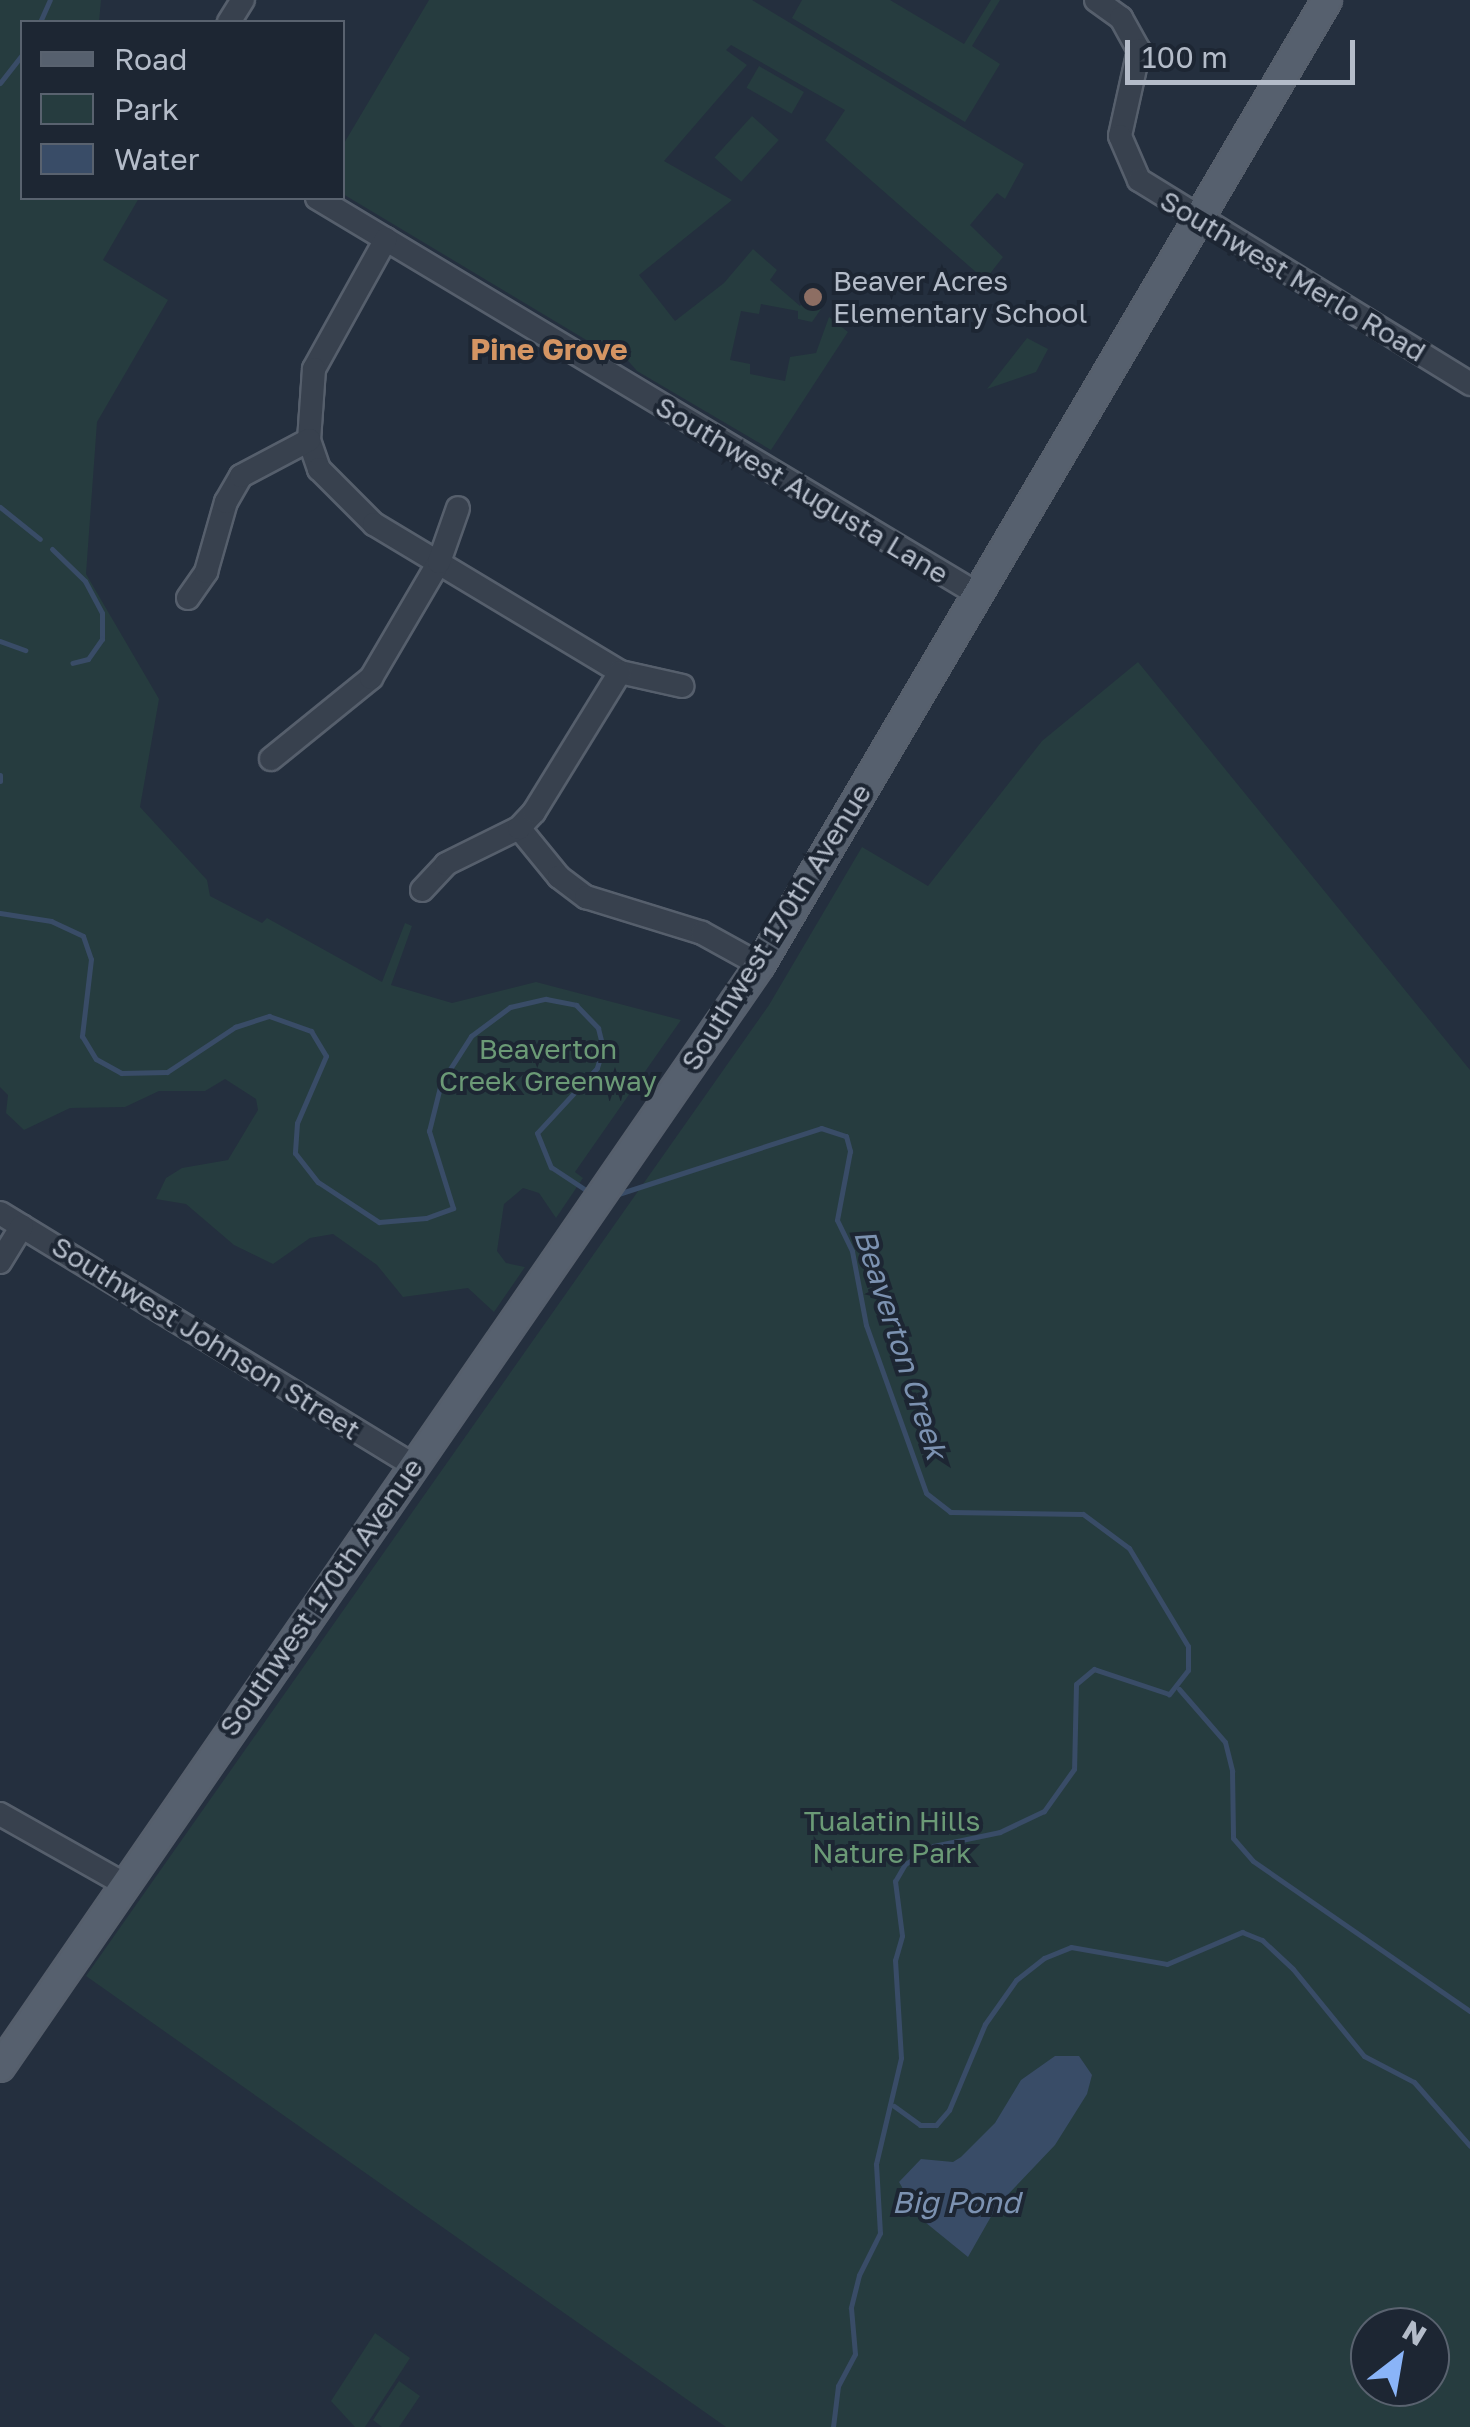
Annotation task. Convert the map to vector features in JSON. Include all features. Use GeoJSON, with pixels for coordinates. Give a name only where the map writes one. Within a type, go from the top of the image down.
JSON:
{"type":"FeatureCollection","features":[{"type":"Feature","properties":{"kind":"main road","name":"Southwest 170th Avenue"},"geometry":{"type":"LineString","coordinates":[[0,2066],[760,965],[1327,0]]}},
{"type":"Feature","properties":{"kind":"street","name":"Southwest Merlo Road"},"geometry":{"type":"LineString","coordinates":[[1096,0],[1121,18],[1138,50],[1121,122],[1128,167],[1154,193],[1470,384]]}},
{"type":"Feature","properties":{"kind":"street","name":"Southwest Augusta Lane"},"geometry":{"type":"LineString","coordinates":[[320,200],[980,595]]}},
{"type":"Feature","properties":{"kind":"street"},"geometry":{"type":"LineString","coordinates":[[386,239],[314,369],[309,440],[319,469],[374,524],[620,672],[682,686]]}},
{"type":"Feature","properties":{"kind":"street"},"geometry":{"type":"LineString","coordinates":[[188,598],[206,572],[226,502],[241,476],[309,440]]}},
{"type":"Feature","properties":{"kind":"street"},"geometry":{"type":"LineString","coordinates":[[270,759],[358,694],[439,562],[458,508]]}},
{"type":"Feature","properties":{"kind":"street"},"geometry":{"type":"LineString","coordinates":[[422,890],[446,864],[519,828],[620,672]]}},
{"type":"Feature","properties":{"kind":"street"},"geometry":{"type":"LineString","coordinates":[[519,828],[550,868],[586,897],[702,933],[760,965]]}},
{"type":"Feature","properties":{"kind":"street","name":"Southwest Johnson Street"},"geometry":{"type":"LineString","coordinates":[[0,1213],[412,1464]]}},
{"type":"Feature","properties":{"kind":"street"},"geometry":{"type":"LineString","coordinates":[[0,1262],[22,1226]]}},
{"type":"Feature","properties":{"kind":"street"},"geometry":{"type":"LineString","coordinates":[[0,1814],[124,1884]]}},
{"type":"Feature","properties":{"kind":"green space","name":"Beaverton Creek Greenway"},"geometry":{"type":"Polygon","coordinates":[[[0,0],[101,0],[99,20],[20,20],[20,200],[138,200],[103,260],[168,300],[97,422],[86,574],[159,699],[140,807],[207,880],[210,896],[262,923],[267,918],[382,982],[405,923],[412,926],[391,985],[452,1003],[536,982],[681,1020],[575,1172],[583,1178],[556,1218],[539,1193],[523,1188],[504,1204],[497,1251],[506,1263],[525,1267],[494,1312],[468,1288],[403,1297],[377,1265],[333,1234],[310,1238],[273,1264],[234,1245],[186,1204],[156,1199],[166,1178],[182,1168],[228,1160],[258,1110],[256,1099],[225,1079],[205,1091],[159,1091],[125,1107],[70,1108],[24,1130],[6,1113],[8,1095],[0,1087],[0,0]]]}},
{"type":"Feature","properties":{"kind":"green space"},"geometry":{"type":"Polygon","coordinates":[[[429,0],[752,0],[1024,164],[1005,199],[997,193],[970,225],[1003,257],[985,280],[825,140],[845,110],[731,45],[726,50],[747,65],[664,161],[732,200],[639,275],[675,321],[724,283],[753,249],[777,270],[770,280],[800,306],[808,297],[821,309],[812,322],[798,319],[798,311],[761,304],[759,314],[741,311],[730,360],[750,364],[750,374],[785,381],[790,357],[816,353],[829,317],[848,332],[771,450],[637,371],[623,355],[608,353],[345,195],[345,142],[429,0]]]}},
{"type":"Feature","properties":{"kind":"green space"},"geometry":{"type":"Polygon","coordinates":[[[802,0],[890,0],[964,44],[991,0],[1000,0],[972,46],[1000,64],[965,122],[792,18],[802,0]]]}},
{"type":"Feature","properties":{"kind":"green space"},"geometry":{"type":"Polygon","coordinates":[[[759,66],[804,92],[792,114],[746,88],[759,66]]]}},
{"type":"Feature","properties":{"kind":"green space"},"geometry":{"type":"Polygon","coordinates":[[[752,116],[779,140],[741,182],[715,158],[752,116]]]}},
{"type":"Feature","properties":{"kind":"green space"},"geometry":{"type":"Polygon","coordinates":[[[1027,338],[1048,349],[1036,372],[987,389],[1027,338]]]}},
{"type":"Feature","properties":{"kind":"green space","name":"Tualatin Hills Nature Park"},"geometry":{"type":"Polygon","coordinates":[[[1138,662],[1470,1070],[1470,2427],[726,2427],[86,1976],[769,1005],[862,847],[928,886],[1042,741],[1138,662]]]}},
{"type":"Feature","properties":{"kind":"green space"},"geometry":{"type":"Polygon","coordinates":[[[375,2333],[410,2358],[365,2427],[355,2427],[331,2401],[375,2333]]]}},
{"type":"Feature","properties":{"kind":"green space"},"geometry":{"type":"Polygon","coordinates":[[[399,2381],[420,2396],[399,2427],[382,2427],[373,2420],[399,2381]]]}},
{"type":"Feature","properties":{"kind":"water","name":"Big Pond"},"geometry":{"type":"Polygon","coordinates":[[[1055,2056],[1079,2056],[1092,2075],[1087,2094],[1055,2145],[997,2206],[968,2257],[920,2218],[899,2182],[921,2159],[953,2162],[961,2157],[995,2123],[1021,2080],[1055,2056]]]}},
{"type":"Feature","properties":{"kind":"waterway","name":"Beaverton Creek"},"geometry":{"type":"LineString","coordinates":[[41,20],[50,0]]}},
{"type":"Feature","properties":{"kind":"waterway","name":"Beaverton Creek"},"geometry":{"type":"LineString","coordinates":[[0,83],[20,58]]}},
{"type":"Feature","properties":{"kind":"waterway","name":"Beaverton Creek"},"geometry":{"type":"LineString","coordinates":[[0,507],[40,539]]}},
{"type":"Feature","properties":{"kind":"waterway","name":"Beaverton Creek"},"geometry":{"type":"LineString","coordinates":[[52,549],[85,581],[102,613],[102,639],[88,659],[72,663]]}},
{"type":"Feature","properties":{"kind":"waterway","name":"Beaverton Creek"},"geometry":{"type":"LineString","coordinates":[[0,641],[25,650]]}},
{"type":"Feature","properties":{"kind":"waterway","name":"Beaverton Creek"},"geometry":{"type":"LineString","coordinates":[[0,775],[0,781]]}},
{"type":"Feature","properties":{"kind":"waterway","name":"Beaverton Creek"},"geometry":{"type":"LineString","coordinates":[[0,913],[51,921],[83,936],[91,959],[82,1036],[96,1059],[121,1073],[167,1072],[235,1027],[269,1016],[311,1031],[326,1056],[297,1123],[295,1153],[318,1182],[379,1222],[426,1218],[453,1208],[429,1131],[441,1083],[471,1036],[510,1007],[546,999],[576,1005],[598,1028],[603,1048],[597,1068],[537,1133],[551,1167],[592,1194]]}},
{"type":"Feature","properties":{"kind":"waterway","name":"Beaverton Creek"},"geometry":{"type":"LineString","coordinates":[[612,1196],[821,1128],[846,1136],[850,1151],[837,1220],[852,1251],[866,1325],[926,1493],[950,1512],[1083,1514],[1129,1548],[1188,1646],[1188,1670],[1169,1694],[1094,1669],[1076,1684],[1074,1769],[1044,1811],[1000,1832],[933,1846],[905,1864],[895,1881],[902,1936],[895,1960],[901,2058],[876,2164],[880,2233],[859,2275],[851,2308],[855,2354],[838,2386],[833,2427]]}},
{"type":"Feature","properties":{"kind":"waterway"},"geometry":{"type":"LineString","coordinates":[[1179,1689],[1225,1742],[1232,1771],[1233,1838],[1253,1861],[1470,2011]]}},
{"type":"Feature","properties":{"kind":"waterway"},"geometry":{"type":"LineString","coordinates":[[894,2106],[920,2125],[936,2125],[949,2110],[985,2024],[1016,1980],[1044,1958],[1071,1947],[1167,1964],[1242,1932],[1262,1940],[1293,1969],[1364,2056],[1414,2082],[1470,2146]]}},
{"type":"Feature","properties":{"kind":"place","name":"Beaver Acres Elementary School"},"geometry":{"type":"Point","coordinates":[813,297]}},
{"type":"Feature","properties":{"kind":"district","name":"Pine Grove"},"geometry":{"type":"Point","coordinates":[549,349]}}]}
